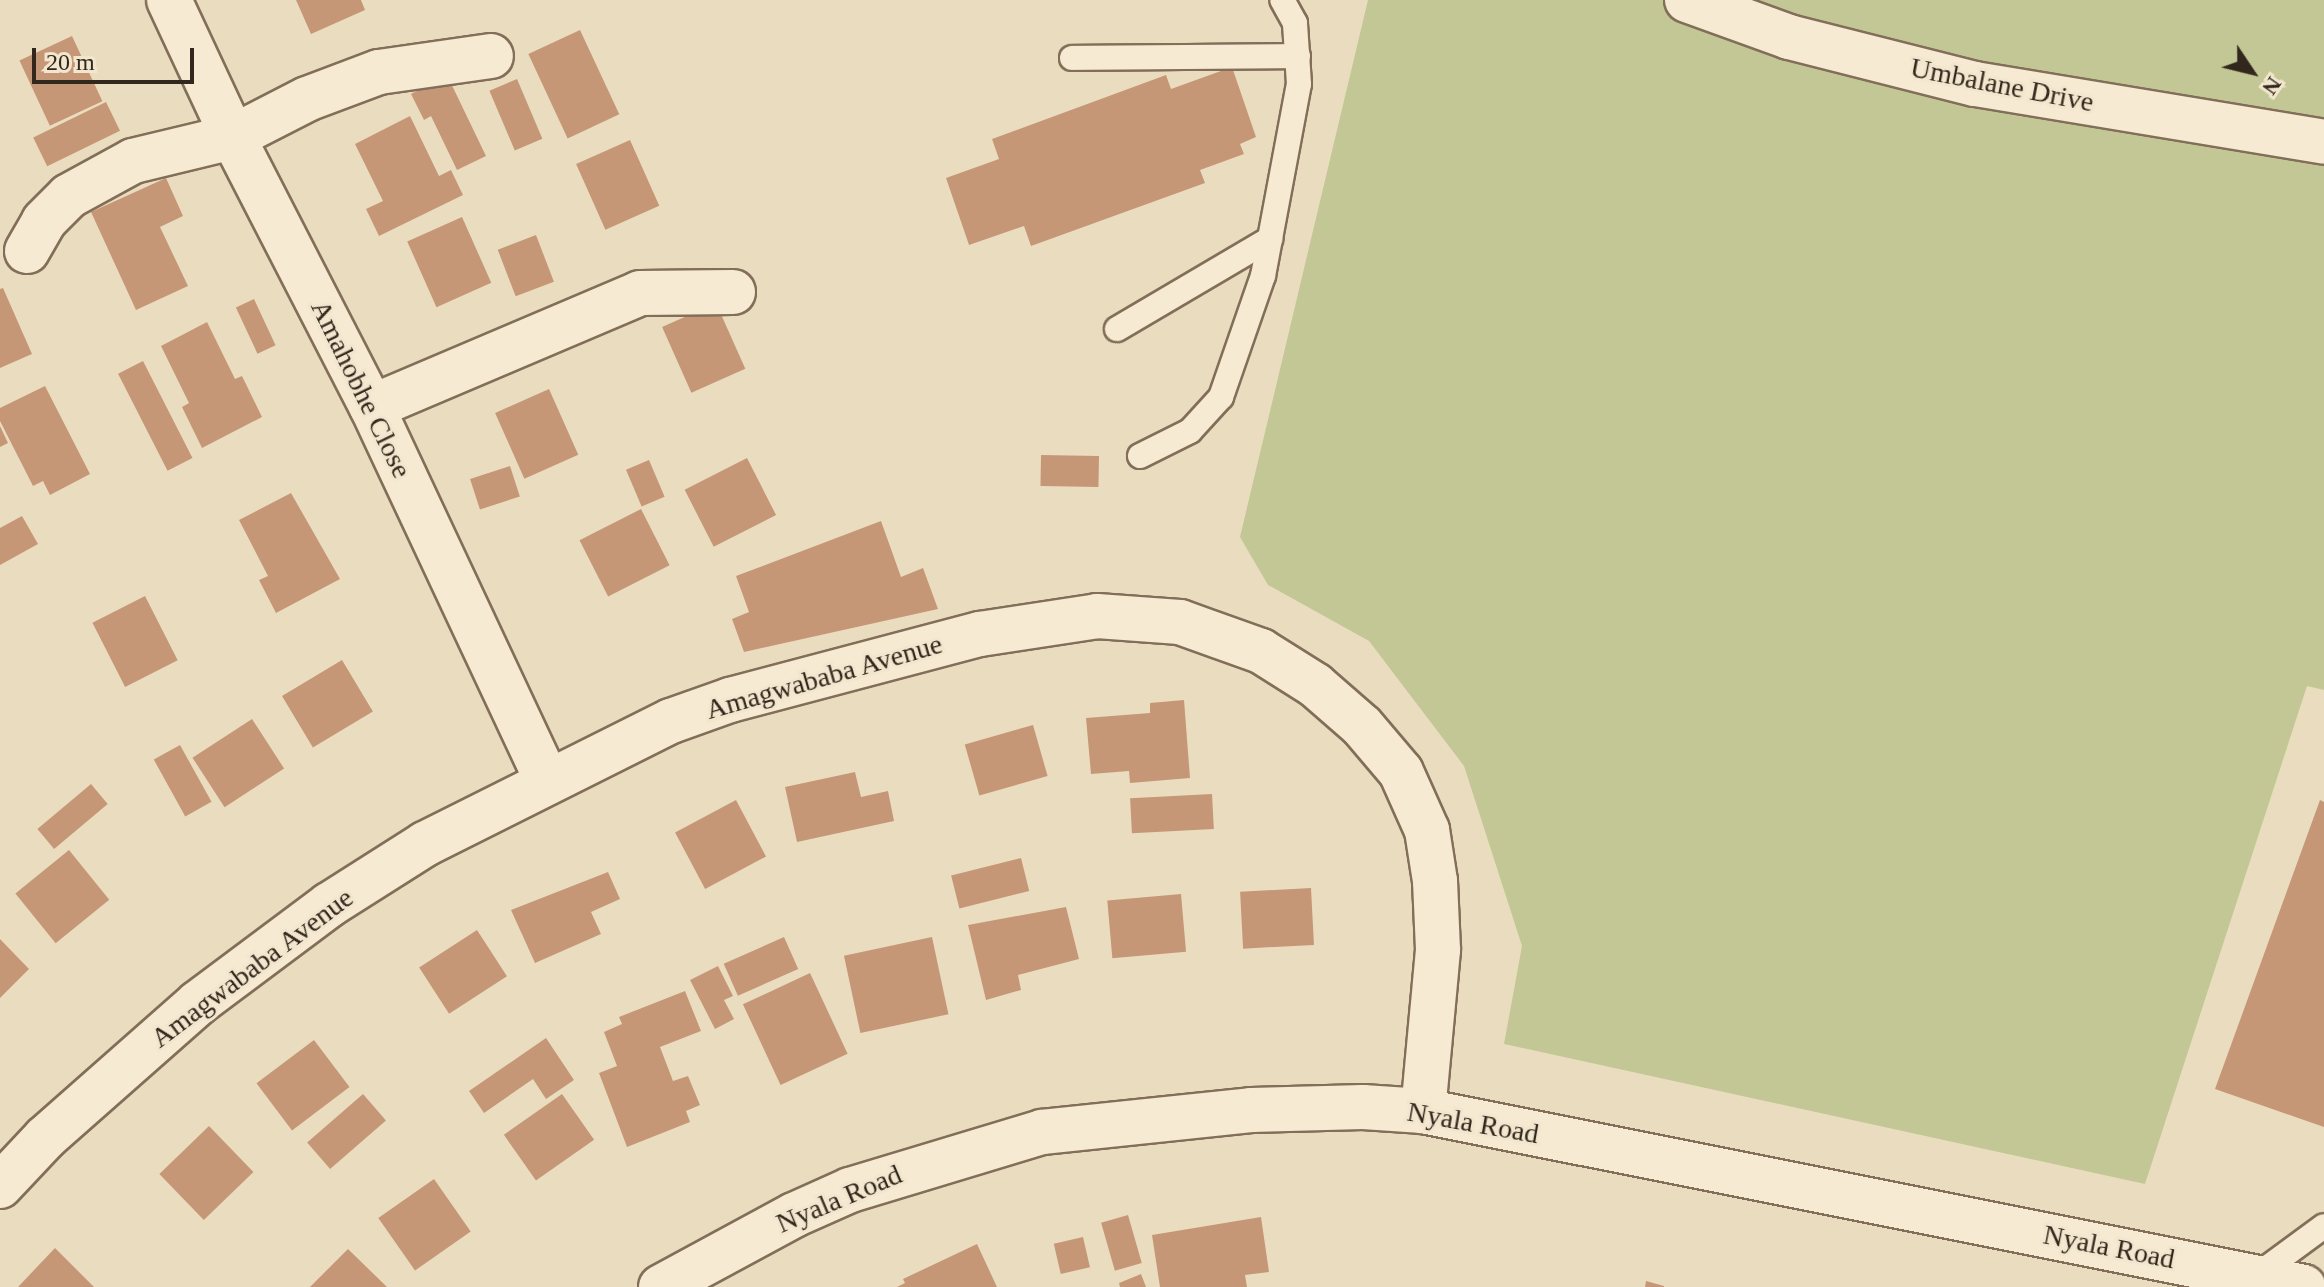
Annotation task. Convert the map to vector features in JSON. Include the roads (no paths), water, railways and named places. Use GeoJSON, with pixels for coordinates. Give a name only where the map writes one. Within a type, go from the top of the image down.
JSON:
{"type":"FeatureCollection","features":[{"type":"Feature","properties":{"kind":"street","name":"Amahobhe Close"},"geometry":{"type":"LineString","coordinates":[[169,0],[233,137],[372,407],[547,781]]}},
{"type":"Feature","properties":{"kind":"street","name":"Umbalane Drive"},"geometry":{"type":"LineString","coordinates":[[1687,0],[1789,37],[1975,84],[2324,142]]}},
{"type":"Feature","properties":{"kind":"street"},"geometry":{"type":"LineString","coordinates":[[27,251],[44,221],[96,179],[162,150],[233,137],[307,99],[379,72],[491,56]]}},
{"type":"Feature","properties":{"kind":"street"},"geometry":{"type":"LineString","coordinates":[[372,407],[640,293],[733,292]]}},
{"type":"Feature","properties":{"kind":"street","name":"Amagwababa Avenue"},"geometry":{"type":"LineString","coordinates":[[0,1186],[45,1138],[198,1003],[329,905],[425,844],[671,721],[730,700],[980,634],[1097,616],[1180,622],[1261,651],[1315,685],[1362,726],[1401,772],[1427,830],[1438,950],[1423,1111]]}},
{"type":"Feature","properties":{"kind":"street","name":"Nyala Road"},"geometry":{"type":"LineString","coordinates":[[661,1287],[850,1190],[1042,1132],[1251,1110],[1423,1111],[2304,1287]]}},
{"type":"Feature","properties":{"kind":"lane"},"geometry":{"type":"LineString","coordinates":[[1140,456],[1190,431],[1221,397],[1263,276],[1299,84],[1295,23],[1282,0]]}},
{"type":"Feature","properties":{"kind":"lane"},"geometry":{"type":"LineString","coordinates":[[1072,58],[1298,56]]}},
{"type":"Feature","properties":{"kind":"lane"},"geometry":{"type":"LineString","coordinates":[[1117,329],[1270,239]]}},
{"type":"Feature","properties":{"kind":"lane"},"geometry":{"type":"LineString","coordinates":[[2256,1276],[2324,1226]]}}]}
